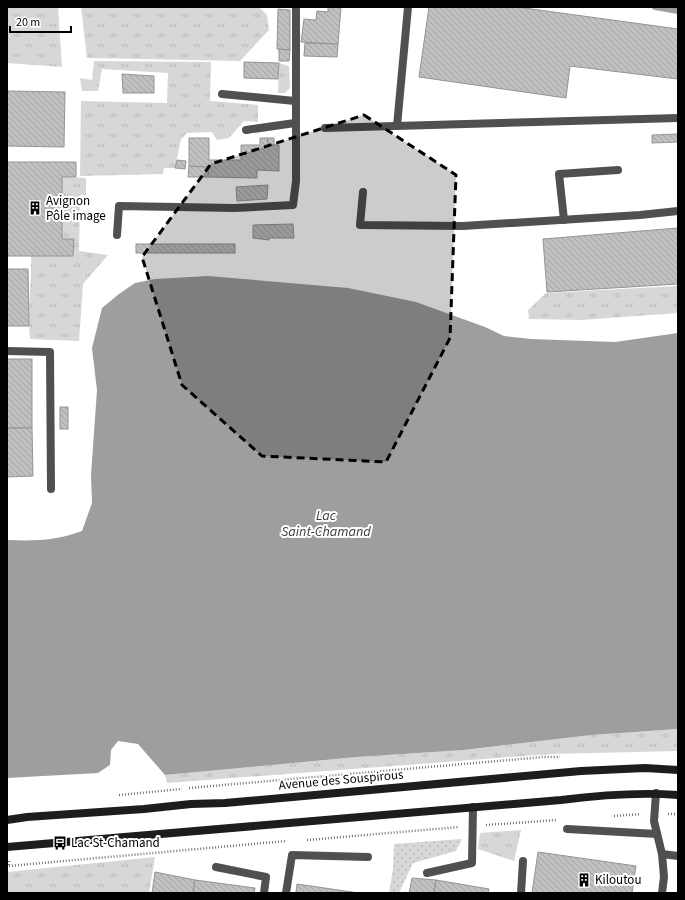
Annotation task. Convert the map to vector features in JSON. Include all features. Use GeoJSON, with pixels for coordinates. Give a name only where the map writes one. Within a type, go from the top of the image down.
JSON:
{"type":"FeatureCollection","features":[{"type":"Feature","properties":{"kind":"main road","name":"Avenue des Souspirous"},"geometry":{"type":"LineString","coordinates":[[7,820],[52,815],[144,809],[191,804],[225,803],[581,772],[645,768],[678,770]]}},
{"type":"Feature","properties":{"kind":"main road"},"geometry":{"type":"LineString","coordinates":[[7,847],[562,800],[604,795],[656,793],[678,795]]}},
{"type":"Feature","properties":{"kind":"lane"},"geometry":{"type":"LineString","coordinates":[[117,235],[119,206],[234,208],[292,205],[296,181],[296,7]]}},
{"type":"Feature","properties":{"kind":"lane"},"geometry":{"type":"LineString","coordinates":[[397,126],[408,7]]}},
{"type":"Feature","properties":{"kind":"lane"},"geometry":{"type":"LineString","coordinates":[[222,94],[295,101]]}},
{"type":"Feature","properties":{"kind":"lane"},"geometry":{"type":"LineString","coordinates":[[325,128],[678,118]]}},
{"type":"Feature","properties":{"kind":"lane"},"geometry":{"type":"LineString","coordinates":[[246,130],[295,122]]}},
{"type":"Feature","properties":{"kind":"lane"},"geometry":{"type":"LineString","coordinates":[[564,220],[559,174],[618,170]]}},
{"type":"Feature","properties":{"kind":"lane"},"geometry":{"type":"LineString","coordinates":[[364,192],[360,225],[463,226],[640,215],[678,211]]}},
{"type":"Feature","properties":{"kind":"lane"},"geometry":{"type":"LineString","coordinates":[[7,351],[50,352],[51,489]]}},
{"type":"Feature","properties":{"kind":"lane"},"geometry":{"type":"LineString","coordinates":[[656,793],[654,821],[662,854],[664,877],[662,893]]}},
{"type":"Feature","properties":{"kind":"lane"},"geometry":{"type":"LineString","coordinates":[[427,873],[472,862],[473,807]]}},
{"type":"Feature","properties":{"kind":"lane"},"geometry":{"type":"LineString","coordinates":[[567,829],[657,834]]}},
{"type":"Feature","properties":{"kind":"lane"},"geometry":{"type":"LineString","coordinates":[[286,893],[292,854],[368,857]]}},
{"type":"Feature","properties":{"kind":"lane"},"geometry":{"type":"LineString","coordinates":[[662,854],[678,856]]}},
{"type":"Feature","properties":{"kind":"lane"},"geometry":{"type":"LineString","coordinates":[[521,893],[523,861]]}},
{"type":"Feature","properties":{"kind":"lane"},"geometry":{"type":"LineString","coordinates":[[216,867],[266,877],[264,893]]}},
{"type":"Feature","properties":{"kind":"path"},"geometry":{"type":"LineString","coordinates":[[117,795],[527,758],[566,757]]}},
{"type":"Feature","properties":{"kind":"path"},"geometry":{"type":"LineString","coordinates":[[608,816],[655,813],[678,814]]}},
{"type":"Feature","properties":{"kind":"path"},"geometry":{"type":"LineString","coordinates":[[307,840],[560,820]]}},
{"type":"Feature","properties":{"kind":"path"},"geometry":{"type":"LineString","coordinates":[[9,866],[291,841]]}},
{"type":"Feature","properties":{"kind":"highlighted area"},"geometry":{"type":"Polygon","coordinates":[[[364,115],[456,175],[450,338],[386,462],[262,456],[182,385],[142,257],[211,164],[364,115]]]}},
{"type":"Feature","properties":{"kind":"green space"},"geometry":{"type":"Polygon","coordinates":[[[7,7],[58,7],[62,67],[7,63],[7,7]]]}},
{"type":"Feature","properties":{"kind":"green space"},"geometry":{"type":"Polygon","coordinates":[[[81,7],[259,7],[267,15],[269,30],[240,61],[87,58],[81,7]]]}},
{"type":"Feature","properties":{"kind":"green space"},"geometry":{"type":"Polygon","coordinates":[[[94,61],[211,62],[210,101],[258,105],[258,122],[244,121],[229,138],[217,140],[212,132],[187,133],[181,139],[175,168],[164,168],[163,174],[80,176],[81,101],[167,103],[168,73],[102,69],[98,91],[82,91],[80,78],[92,80],[94,61]]]}},
{"type":"Feature","properties":{"kind":"green space"},"geometry":{"type":"Polygon","coordinates":[[[279,63],[289,66],[290,88],[285,93],[278,93],[279,63]]]}},
{"type":"Feature","properties":{"kind":"green space"},"geometry":{"type":"Polygon","coordinates":[[[62,177],[86,178],[86,195],[80,195],[79,251],[108,255],[83,284],[79,341],[30,339],[29,319],[31,256],[73,255],[74,239],[62,239],[62,177]]]}},
{"type":"Feature","properties":{"kind":"green space"},"geometry":{"type":"Polygon","coordinates":[[[678,286],[678,313],[581,320],[529,319],[528,310],[546,293],[678,286]]]}},
{"type":"Feature","properties":{"kind":"green space"},"geometry":{"type":"Polygon","coordinates":[[[678,729],[678,751],[551,754],[167,783],[165,775],[357,757],[464,750],[592,735],[678,729]]]}},
{"type":"Feature","properties":{"kind":"green space"},"geometry":{"type":"Polygon","coordinates":[[[521,830],[514,861],[478,849],[480,833],[521,830]]]}},
{"type":"Feature","properties":{"kind":"green space"},"geometry":{"type":"Polygon","coordinates":[[[462,839],[456,851],[413,863],[399,893],[389,893],[393,869],[394,844],[462,839]]]}},
{"type":"Feature","properties":{"kind":"green space"},"geometry":{"type":"Polygon","coordinates":[[[155,857],[149,893],[7,893],[7,872],[155,857]]]}},
{"type":"Feature","properties":{"kind":"water","name":"Lac Saint-Chamand"},"geometry":{"type":"Polygon","coordinates":[[[208,276],[348,288],[416,302],[485,327],[504,336],[531,339],[615,342],[678,333],[678,729],[592,735],[464,750],[357,757],[165,775],[138,744],[118,741],[111,750],[110,765],[98,773],[7,778],[7,540],[45,540],[63,537],[82,531],[92,503],[91,475],[97,390],[92,348],[102,308],[135,283],[155,279],[208,276]]]}},
{"type":"Feature","properties":{"kind":"building"},"geometry":{"type":"Polygon","coordinates":[[[328,7],[341,7],[338,44],[301,42],[304,19],[316,20],[317,11],[328,12],[328,7]]]}},
{"type":"Feature","properties":{"kind":"building"},"geometry":{"type":"Polygon","coordinates":[[[429,7],[517,7],[678,29],[678,79],[570,66],[566,98],[419,77],[429,7]]]}},
{"type":"Feature","properties":{"kind":"building"},"geometry":{"type":"Polygon","coordinates":[[[278,9],[290,10],[290,50],[277,49],[278,9]]]}},
{"type":"Feature","properties":{"kind":"building"},"geometry":{"type":"Polygon","coordinates":[[[305,43],[338,44],[337,57],[304,56],[305,43]]]}},
{"type":"Feature","properties":{"kind":"building"},"geometry":{"type":"Polygon","coordinates":[[[279,49],[290,50],[289,61],[279,61],[279,49]]]}},
{"type":"Feature","properties":{"kind":"building"},"geometry":{"type":"Polygon","coordinates":[[[244,62],[279,63],[278,79],[244,78],[244,62]]]}},
{"type":"Feature","properties":{"kind":"building"},"geometry":{"type":"Polygon","coordinates":[[[122,74],[154,76],[154,93],[123,93],[122,74]]]}},
{"type":"Feature","properties":{"kind":"building"},"geometry":{"type":"Polygon","coordinates":[[[7,91],[65,92],[64,147],[7,146],[7,91]]]}},
{"type":"Feature","properties":{"kind":"building"},"geometry":{"type":"Polygon","coordinates":[[[678,134],[678,142],[652,143],[652,135],[678,134]]]}},
{"type":"Feature","properties":{"kind":"building"},"geometry":{"type":"Polygon","coordinates":[[[189,138],[209,138],[209,160],[241,160],[241,145],[260,145],[260,138],[268,138],[268,145],[279,145],[279,171],[257,170],[257,178],[208,177],[208,167],[189,166],[189,138]]]}},
{"type":"Feature","properties":{"kind":"building"},"geometry":{"type":"Polygon","coordinates":[[[268,138],[274,138],[274,145],[268,145],[268,138]]]}},
{"type":"Feature","properties":{"kind":"building"},"geometry":{"type":"Polygon","coordinates":[[[177,160],[186,161],[185,169],[175,168],[177,160]]]}},
{"type":"Feature","properties":{"kind":"building","name":"Avignon Pôle image"},"geometry":{"type":"Polygon","coordinates":[[[7,162],[76,162],[76,177],[62,177],[62,239],[74,239],[73,256],[7,256],[7,162]]]}},
{"type":"Feature","properties":{"kind":"building"},"geometry":{"type":"Polygon","coordinates":[[[189,166],[208,167],[208,177],[188,177],[189,166]]]}},
{"type":"Feature","properties":{"kind":"building"},"geometry":{"type":"Polygon","coordinates":[[[268,185],[267,199],[237,201],[236,187],[268,185]]]}},
{"type":"Feature","properties":{"kind":"building"},"geometry":{"type":"Polygon","coordinates":[[[293,224],[294,238],[269,238],[269,240],[253,238],[253,225],[293,224]]]}},
{"type":"Feature","properties":{"kind":"building"},"geometry":{"type":"Polygon","coordinates":[[[678,228],[678,284],[547,292],[543,239],[678,228]]]}},
{"type":"Feature","properties":{"kind":"building"},"geometry":{"type":"Polygon","coordinates":[[[136,244],[235,244],[235,253],[136,253],[136,244]]]}},
{"type":"Feature","properties":{"kind":"building"},"geometry":{"type":"Polygon","coordinates":[[[7,269],[28,269],[29,326],[7,326],[7,269]]]}},
{"type":"Feature","properties":{"kind":"building"},"geometry":{"type":"Polygon","coordinates":[[[7,359],[32,359],[32,428],[7,428],[7,359]]]}},
{"type":"Feature","properties":{"kind":"building"},"geometry":{"type":"Polygon","coordinates":[[[60,407],[68,407],[68,429],[60,429],[60,407]]]}},
{"type":"Feature","properties":{"kind":"building"},"geometry":{"type":"Polygon","coordinates":[[[7,428],[32,428],[33,476],[7,477],[7,428]]]}},
{"type":"Feature","properties":{"kind":"building","name":"Kiloutou"},"geometry":{"type":"Polygon","coordinates":[[[538,852],[636,866],[632,893],[532,893],[538,852]]]}},
{"type":"Feature","properties":{"kind":"building"},"geometry":{"type":"Polygon","coordinates":[[[155,872],[195,880],[193,893],[152,893],[155,872]]]}},
{"type":"Feature","properties":{"kind":"building"},"geometry":{"type":"Polygon","coordinates":[[[412,878],[436,880],[434,893],[409,893],[412,878]]]}},
{"type":"Feature","properties":{"kind":"building"},"geometry":{"type":"Polygon","coordinates":[[[195,880],[255,888],[254,893],[193,893],[195,880]]]}},
{"type":"Feature","properties":{"kind":"building"},"geometry":{"type":"Polygon","coordinates":[[[436,880],[489,889],[488,893],[434,893],[436,880]]]}},
{"type":"Feature","properties":{"kind":"building"},"geometry":{"type":"Polygon","coordinates":[[[297,884],[359,893],[296,893],[297,884]]]}},
{"type":"Feature","properties":{"kind":"waterway"},"geometry":{"type":"LineString","coordinates":[[655,7],[678,11]]}},
{"type":"Feature","properties":{"kind":"place","name":"Avignon Pôle image"},"geometry":{"type":"Point","coordinates":[35,208]}},
{"type":"Feature","properties":{"kind":"place","name":"Lac St-Chamand"},"geometry":{"type":"Point","coordinates":[60,843]}},
{"type":"Feature","properties":{"kind":"place","name":"Kiloutou"},"geometry":{"type":"Point","coordinates":[584,880]}}]}
